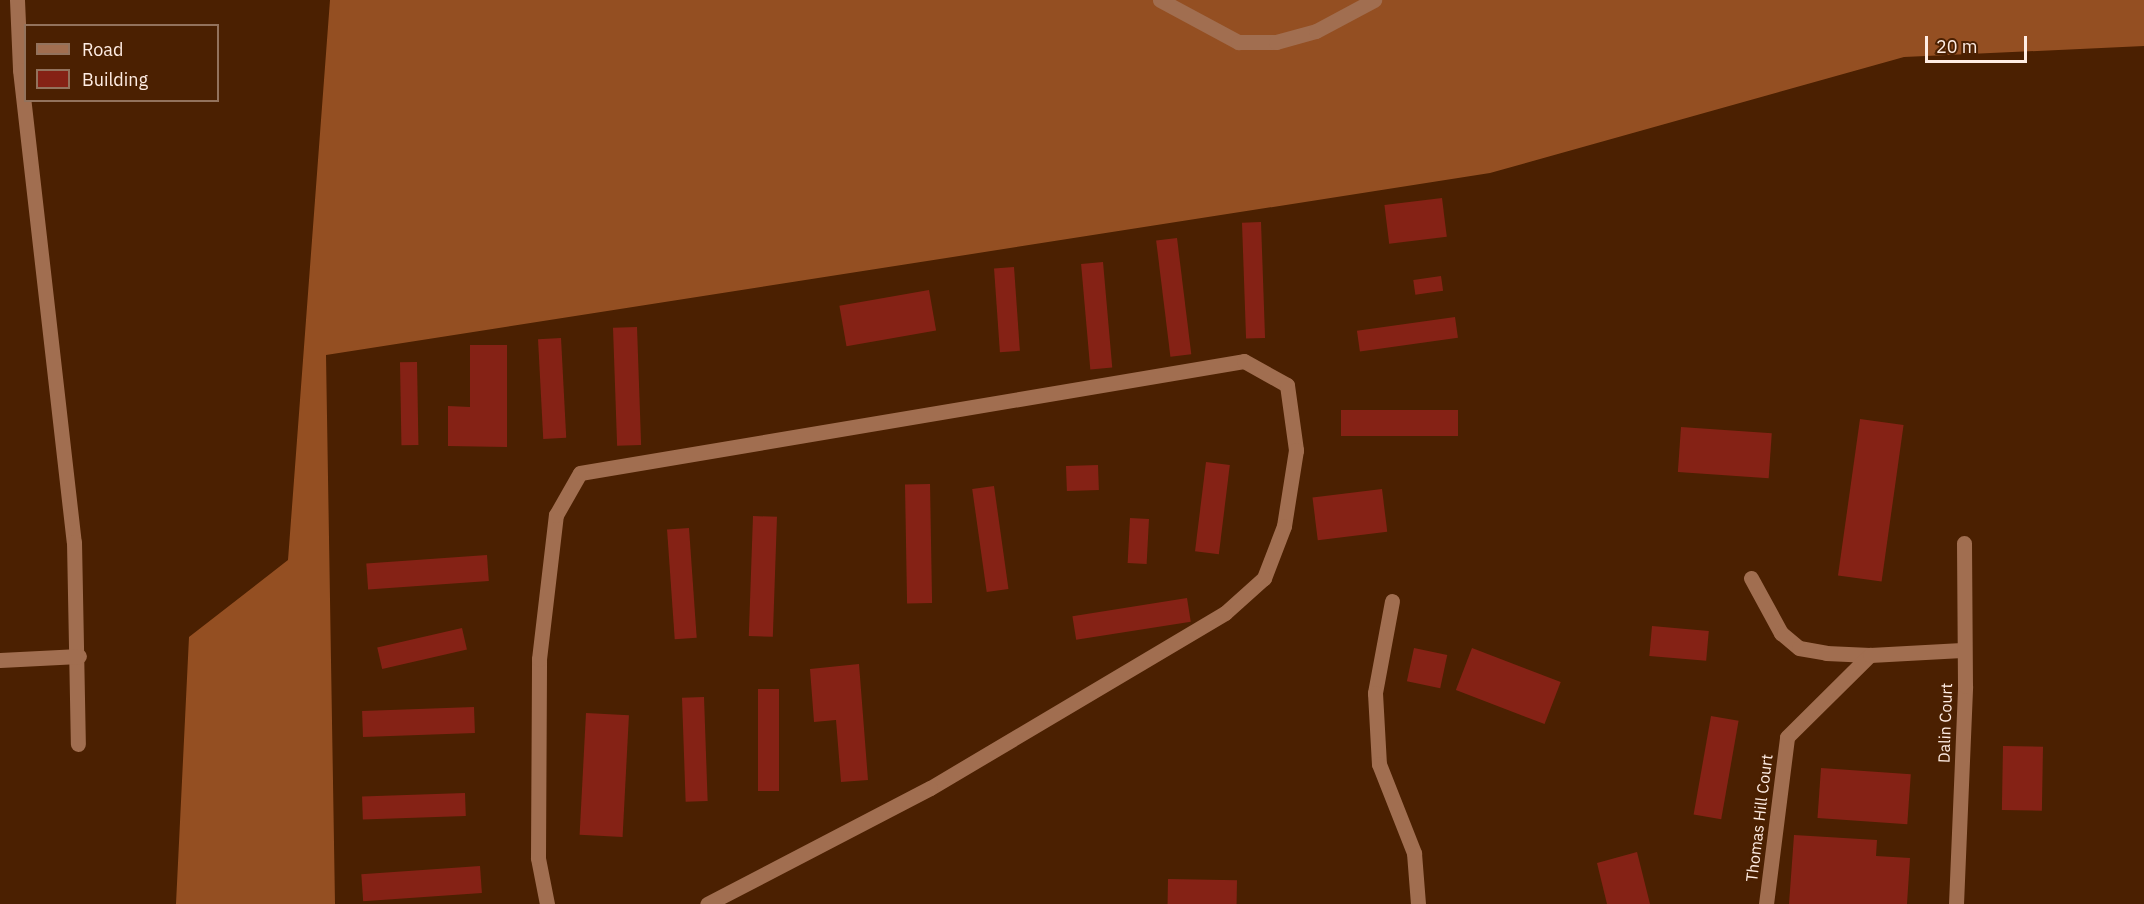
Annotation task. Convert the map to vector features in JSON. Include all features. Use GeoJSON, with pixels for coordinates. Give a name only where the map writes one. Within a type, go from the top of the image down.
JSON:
{"type":"FeatureCollection","features":[{"type":"Feature","properties":{"kind":"street"},"geometry":{"type":"LineString","coordinates":[[16,0],[20,70],[74,542],[79,656],[78,744]]}},
{"type":"Feature","properties":{"kind":"street"},"geometry":{"type":"LineString","coordinates":[[1160,0],[1191,20],[1238,42],[1266,42],[1316,31],[1374,0]]}},
{"type":"Feature","properties":{"kind":"street"},"geometry":{"type":"LineString","coordinates":[[547,904],[538,858],[539,658],[556,515],[580,473],[1244,361],[1287,385],[1296,450],[1284,526],[1264,578],[1225,613],[930,788],[706,904]]}},
{"type":"Feature","properties":{"kind":"street","name":"Dalin Court"},"geometry":{"type":"LineString","coordinates":[[1956,904],[1965,686],[1962,650],[1964,543]]}},
{"type":"Feature","properties":{"kind":"street"},"geometry":{"type":"LineString","coordinates":[[1751,578],[1781,633],[1799,648],[1826,653],[1870,655],[1962,650]]}},
{"type":"Feature","properties":{"kind":"street"},"geometry":{"type":"LineString","coordinates":[[1392,601],[1375,693],[1379,764],[1414,853],[1418,904]]}},
{"type":"Feature","properties":{"kind":"street","name":"Thomas Hill Court"},"geometry":{"type":"LineString","coordinates":[[1766,904],[1787,736],[1870,655]]}},
{"type":"Feature","properties":{"kind":"street"},"geometry":{"type":"LineString","coordinates":[[0,660],[79,656]]}},
{"type":"Feature","properties":{"kind":"shaded area"},"geometry":{"type":"Polygon","coordinates":[[[330,0],[2144,0],[2144,46],[1904,57],[1490,173],[326,355],[335,904],[176,904],[189,637],[288,560],[330,0]]]}},
{"type":"Feature","properties":{"kind":"building"},"geometry":{"type":"Polygon","coordinates":[[[1442,198],[1447,237],[1389,244],[1384,205],[1442,198]]]}},
{"type":"Feature","properties":{"kind":"building"},"geometry":{"type":"Polygon","coordinates":[[[1261,222],[1265,338],[1246,339],[1242,223],[1261,222]]]}},
{"type":"Feature","properties":{"kind":"building"},"geometry":{"type":"Polygon","coordinates":[[[1177,238],[1191,354],[1170,357],[1156,241],[1177,238]]]}},
{"type":"Feature","properties":{"kind":"building"},"geometry":{"type":"Polygon","coordinates":[[[1103,262],[1112,368],[1090,370],[1081,264],[1103,262]]]}},
{"type":"Feature","properties":{"kind":"building"},"geometry":{"type":"Polygon","coordinates":[[[1014,267],[1020,351],[1000,352],[994,268],[1014,267]]]}},
{"type":"Feature","properties":{"kind":"building"},"geometry":{"type":"Polygon","coordinates":[[[1441,276],[1443,291],[1415,295],[1413,280],[1441,276]]]}},
{"type":"Feature","properties":{"kind":"building"},"geometry":{"type":"Polygon","coordinates":[[[929,290],[936,330],[847,346],[839,306],[929,290]]]}},
{"type":"Feature","properties":{"kind":"building"},"geometry":{"type":"Polygon","coordinates":[[[1455,317],[1458,338],[1360,352],[1357,331],[1455,317]]]}},
{"type":"Feature","properties":{"kind":"building"},"geometry":{"type":"Polygon","coordinates":[[[637,327],[641,445],[617,446],[613,328],[637,327]]]}},
{"type":"Feature","properties":{"kind":"building"},"geometry":{"type":"Polygon","coordinates":[[[561,338],[566,438],[543,439],[538,339],[561,338]]]}},
{"type":"Feature","properties":{"kind":"building"},"geometry":{"type":"Polygon","coordinates":[[[470,345],[507,345],[507,447],[448,446],[448,406],[470,407],[470,345]]]}},
{"type":"Feature","properties":{"kind":"building"},"geometry":{"type":"Polygon","coordinates":[[[400,362],[417,362],[418,445],[401,445],[400,362]]]}},
{"type":"Feature","properties":{"kind":"building"},"geometry":{"type":"Polygon","coordinates":[[[1341,410],[1458,410],[1458,436],[1341,436],[1341,410]]]}},
{"type":"Feature","properties":{"kind":"building"},"geometry":{"type":"Polygon","coordinates":[[[1860,419],[1904,425],[1882,582],[1838,575],[1860,419]]]}},
{"type":"Feature","properties":{"kind":"building"},"geometry":{"type":"Polygon","coordinates":[[[1681,427],[1772,433],[1769,478],[1678,472],[1681,427]]]}},
{"type":"Feature","properties":{"kind":"building"},"geometry":{"type":"Polygon","coordinates":[[[1206,462],[1230,465],[1219,554],[1195,551],[1206,462]]]}},
{"type":"Feature","properties":{"kind":"building"},"geometry":{"type":"Polygon","coordinates":[[[1098,465],[1099,490],[1067,491],[1066,466],[1098,465]]]}},
{"type":"Feature","properties":{"kind":"building"},"geometry":{"type":"Polygon","coordinates":[[[905,484],[930,484],[932,603],[907,603],[905,484]]]}},
{"type":"Feature","properties":{"kind":"building"},"geometry":{"type":"Polygon","coordinates":[[[994,486],[1008,589],[987,592],[972,489],[994,486]]]}},
{"type":"Feature","properties":{"kind":"building"},"geometry":{"type":"Polygon","coordinates":[[[1382,489],[1387,532],[1318,540],[1313,498],[1382,489]]]}},
{"type":"Feature","properties":{"kind":"building"},"geometry":{"type":"Polygon","coordinates":[[[753,516],[777,517],[773,637],[749,636],[753,516]]]}},
{"type":"Feature","properties":{"kind":"building"},"geometry":{"type":"Polygon","coordinates":[[[1130,518],[1149,519],[1147,564],[1128,563],[1130,518]]]}},
{"type":"Feature","properties":{"kind":"building"},"geometry":{"type":"Polygon","coordinates":[[[689,528],[697,638],[675,639],[667,530],[689,528]]]}},
{"type":"Feature","properties":{"kind":"building"},"geometry":{"type":"Polygon","coordinates":[[[487,555],[489,581],[368,589],[366,563],[487,555]]]}},
{"type":"Feature","properties":{"kind":"building"},"geometry":{"type":"Polygon","coordinates":[[[1187,598],[1191,622],[1076,640],[1072,616],[1187,598]]]}},
{"type":"Feature","properties":{"kind":"building"},"geometry":{"type":"Polygon","coordinates":[[[1652,626],[1709,631],[1706,661],[1649,656],[1652,626]]]}},
{"type":"Feature","properties":{"kind":"building"},"geometry":{"type":"Polygon","coordinates":[[[462,628],[467,649],[382,669],[377,648],[462,628]]]}},
{"type":"Feature","properties":{"kind":"building"},"geometry":{"type":"Polygon","coordinates":[[[1414,648],[1447,655],[1440,688],[1407,681],[1414,648]]]}},
{"type":"Feature","properties":{"kind":"building"},"geometry":{"type":"Polygon","coordinates":[[[1472,648],[1561,682],[1545,724],[1456,690],[1472,648]]]}},
{"type":"Feature","properties":{"kind":"building"},"geometry":{"type":"Polygon","coordinates":[[[859,664],[868,780],[841,782],[836,720],[814,722],[810,669],[859,664]]]}},
{"type":"Feature","properties":{"kind":"building"},"geometry":{"type":"Polygon","coordinates":[[[758,689],[779,689],[779,791],[758,791],[758,689]]]}},
{"type":"Feature","properties":{"kind":"building"},"geometry":{"type":"Polygon","coordinates":[[[704,697],[708,801],[686,802],[682,698],[704,697]]]}},
{"type":"Feature","properties":{"kind":"building"},"geometry":{"type":"Polygon","coordinates":[[[474,707],[475,733],[363,737],[362,711],[474,707]]]}},
{"type":"Feature","properties":{"kind":"building"},"geometry":{"type":"Polygon","coordinates":[[[586,713],[629,715],[623,837],[580,835],[586,713]]]}},
{"type":"Feature","properties":{"kind":"building"},"geometry":{"type":"Polygon","coordinates":[[[1711,716],[1739,721],[1721,819],[1694,814],[1711,716]]]}},
{"type":"Feature","properties":{"kind":"building"},"geometry":{"type":"Polygon","coordinates":[[[2003,746],[2043,747],[2042,811],[2002,810],[2003,746]]]}},
{"type":"Feature","properties":{"kind":"building"},"geometry":{"type":"Polygon","coordinates":[[[1821,768],[1911,774],[1907,824],[1818,818],[1821,768]]]}},
{"type":"Feature","properties":{"kind":"building"},"geometry":{"type":"Polygon","coordinates":[[[465,793],[466,816],[363,820],[362,797],[465,793]]]}},
{"type":"Feature","properties":{"kind":"building"},"geometry":{"type":"Polygon","coordinates":[[[1794,835],[1877,840],[1876,856],[1910,858],[1907,904],[1789,904],[1794,835]]]}},
{"type":"Feature","properties":{"kind":"building"},"geometry":{"type":"Polygon","coordinates":[[[1637,852],[1650,904],[1607,904],[1597,863],[1637,852]]]}},
{"type":"Feature","properties":{"kind":"building"},"geometry":{"type":"Polygon","coordinates":[[[480,866],[482,893],[363,901],[361,874],[480,866]]]}},
{"type":"Feature","properties":{"kind":"building"},"geometry":{"type":"Polygon","coordinates":[[[1168,879],[1237,880],[1237,904],[1168,904],[1168,879]]]}}]}
